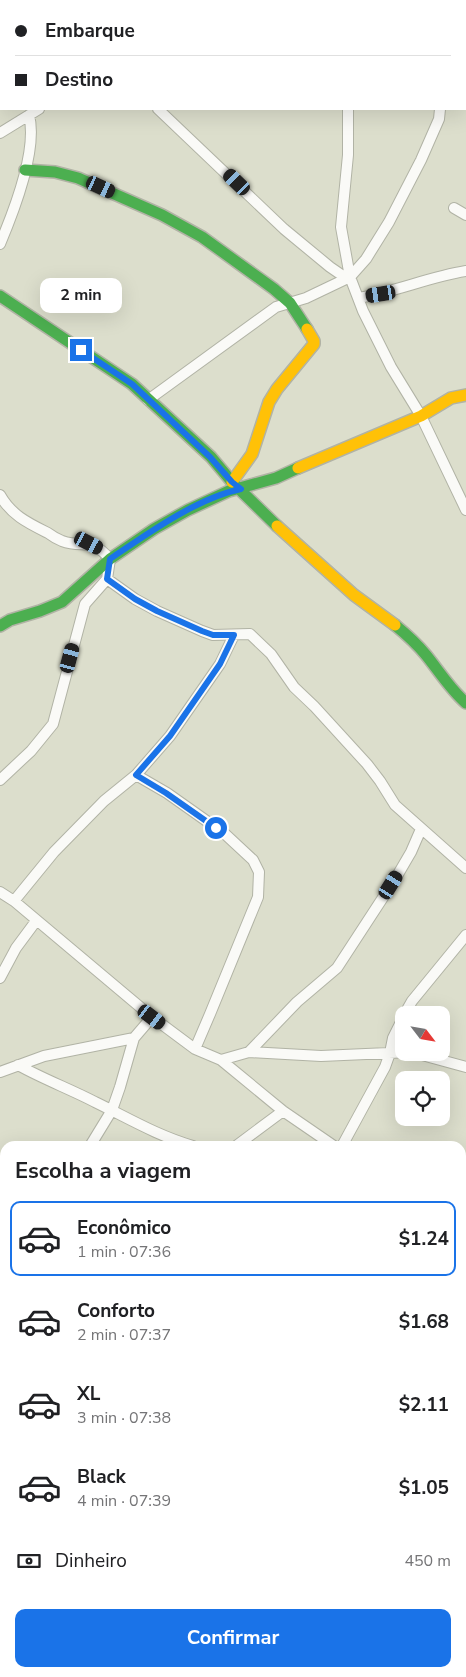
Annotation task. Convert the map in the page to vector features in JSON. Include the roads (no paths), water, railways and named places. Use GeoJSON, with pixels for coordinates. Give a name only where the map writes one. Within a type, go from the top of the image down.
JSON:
{"type":"FeatureCollection","features":[{"type":"Feature","properties":{"kind":"street"},"geometry":{"type":"LineString","coordinates":[[0,133],[38,110]]}},
{"type":"Feature","properties":{"kind":"street"},"geometry":{"type":"LineString","coordinates":[[159,110],[284,229],[330,267],[348,278]]}},
{"type":"Feature","properties":{"kind":"street"},"geometry":{"type":"LineString","coordinates":[[348,110],[348,156],[341,227],[348,278],[362,311],[391,367],[420,416],[453,486],[465,505]]}},
{"type":"Feature","properties":{"kind":"street"},"geometry":{"type":"LineString","coordinates":[[148,400],[276,307],[324,290],[348,278],[366,259],[389,222],[421,160],[439,119],[440,110]]}},
{"type":"Feature","properties":{"kind":"street"},"geometry":{"type":"LineString","coordinates":[[0,244],[16,201],[32,140],[30,115]]}},
{"type":"Feature","properties":{"kind":"street"},"geometry":{"type":"LineString","coordinates":[[25,170],[55,172],[78,178],[162,215],[202,237],[274,289],[290,303],[310,333],[314,344],[277,389],[269,402],[252,454],[237,486]]}},
{"type":"Feature","properties":{"kind":"street"},"geometry":{"type":"LineString","coordinates":[[454,208],[466,214]]}},
{"type":"Feature","properties":{"kind":"street"},"geometry":{"type":"LineString","coordinates":[[358,298],[381,294],[422,281],[466,271]]}},
{"type":"Feature","properties":{"kind":"street"},"geometry":{"type":"LineString","coordinates":[[0,296],[132,384],[210,457],[290,538],[340,582],[411,638],[440,675],[466,703]]}},
{"type":"Feature","properties":{"kind":"street"},"geometry":{"type":"LineString","coordinates":[[0,626],[10,620],[62,602],[110,559],[154,529],[188,510],[237,486],[276,478],[420,416],[451,398],[466,395]]}},
{"type":"Feature","properties":{"kind":"street"},"geometry":{"type":"LineString","coordinates":[[0,495],[9,509],[27,523],[62,541],[89,543],[103,551],[110,559],[107,579],[85,604],[53,724],[32,751],[0,780]]}},
{"type":"Feature","properties":{"kind":"street"},"geometry":{"type":"LineString","coordinates":[[107,579],[135,599],[202,631],[213,635],[250,634],[272,654],[294,687],[314,706],[371,770],[386,789],[395,805],[466,868]]}},
{"type":"Feature","properties":{"kind":"street"},"geometry":{"type":"LineString","coordinates":[[14,901],[54,852],[104,801],[136,775],[170,736],[220,664],[234,635]]}},
{"type":"Feature","properties":{"kind":"street"},"geometry":{"type":"LineString","coordinates":[[136,775],[166,793],[225,834],[253,860],[259,872],[258,898],[195,1048]]}},
{"type":"Feature","properties":{"kind":"street"},"geometry":{"type":"LineString","coordinates":[[248,1052],[297,1002],[337,968],[411,852],[421,828]]}},
{"type":"Feature","properties":{"kind":"street"},"geometry":{"type":"LineString","coordinates":[[0,892],[14,901],[152,1017],[195,1048],[221,1060],[283,1111],[327,1141]]}},
{"type":"Feature","properties":{"kind":"street"},"geometry":{"type":"LineString","coordinates":[[0,978],[16,948],[36,921]]}},
{"type":"Feature","properties":{"kind":"street"},"geometry":{"type":"LineString","coordinates":[[409,1006],[466,935]]}},
{"type":"Feature","properties":{"kind":"street"},"geometry":{"type":"LineString","coordinates":[[93,1141],[112,1110],[134,1038],[152,1017]]}},
{"type":"Feature","properties":{"kind":"street"},"geometry":{"type":"LineString","coordinates":[[345,1141],[385,1067],[395,1034]]}},
{"type":"Feature","properties":{"kind":"street"},"geometry":{"type":"LineString","coordinates":[[0,1072],[44,1056],[134,1038]]}},
{"type":"Feature","properties":{"kind":"street"},"geometry":{"type":"LineString","coordinates":[[221,1060],[248,1052],[321,1056],[395,1053]]}},
{"type":"Feature","properties":{"kind":"street"},"geometry":{"type":"LineString","coordinates":[[444,1061],[466,1067]]}},
{"type":"Feature","properties":{"kind":"street"},"geometry":{"type":"LineString","coordinates":[[18,1065],[112,1110],[132,1122],[176,1141]]}},
{"type":"Feature","properties":{"kind":"street"},"geometry":{"type":"LineString","coordinates":[[243,1141],[283,1111]]}}]}
